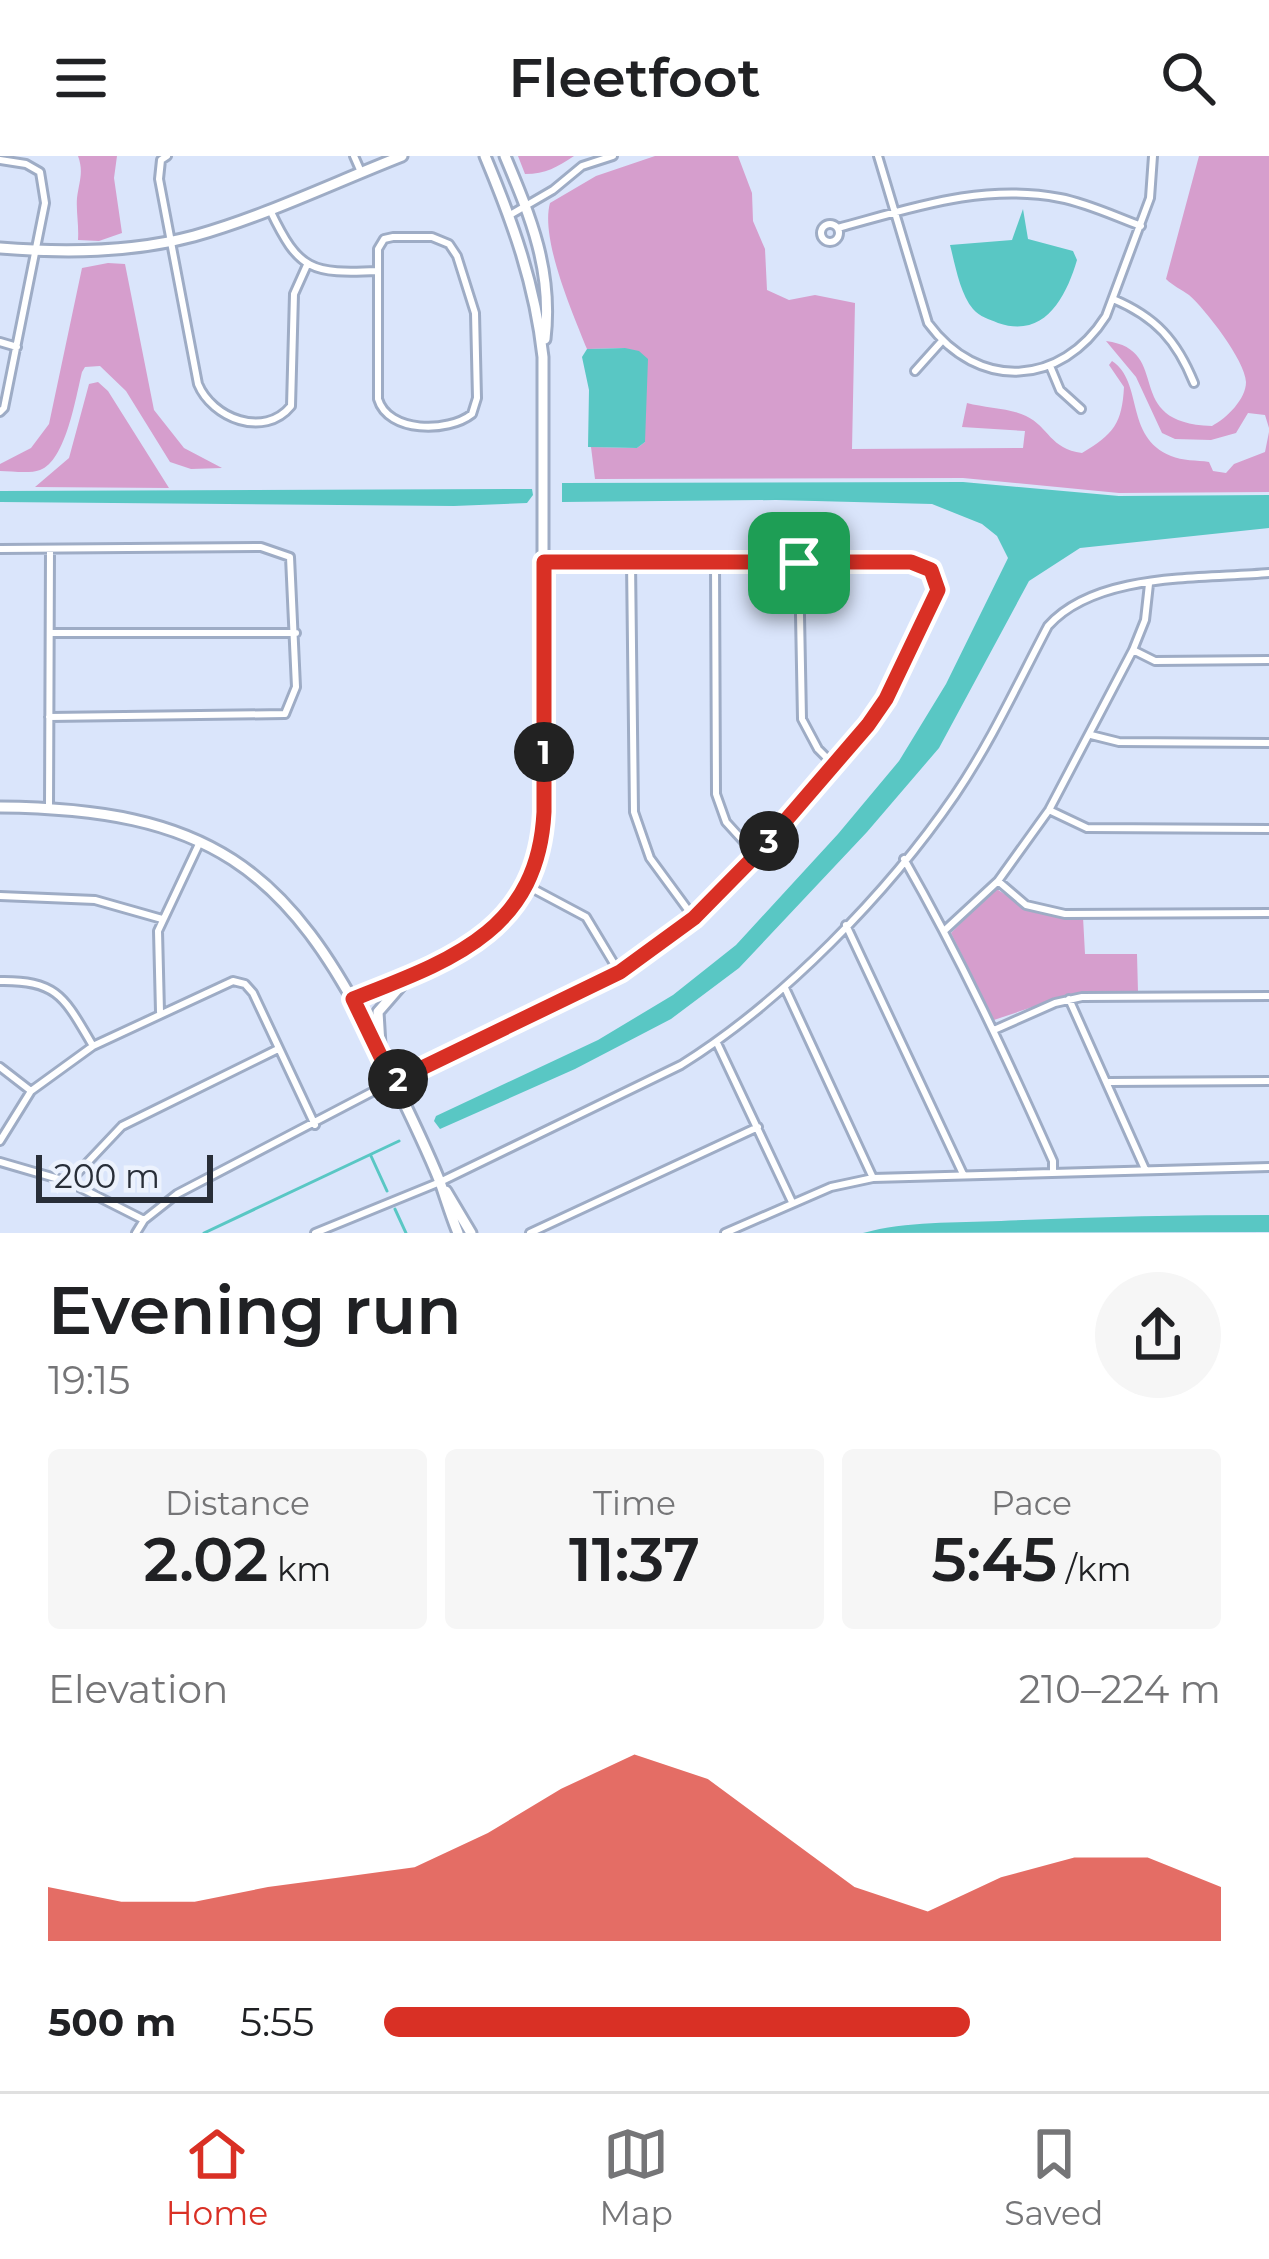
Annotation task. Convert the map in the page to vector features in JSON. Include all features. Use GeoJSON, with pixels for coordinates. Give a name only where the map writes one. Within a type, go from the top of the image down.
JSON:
{"type":"FeatureCollection","features":[{"type":"Feature","properties":{"kind":"main road"},"geometry":{"type":"LineString","coordinates":[[0,248],[92,250],[170,241],[270,210],[402,156]]}},
{"type":"Feature","properties":{"kind":"main road"},"geometry":{"type":"LineString","coordinates":[[485,156],[510,214],[533,288],[543,357]]}},
{"type":"Feature","properties":{"kind":"main road"},"geometry":{"type":"LineString","coordinates":[[353,999],[481,940],[506,917],[526,885],[543,832],[543,357],[549,305],[541,247],[505,156]]}},
{"type":"Feature","properties":{"kind":"main road"},"geometry":{"type":"LineString","coordinates":[[0,807],[118,814],[200,842],[251,874],[301,918],[353,999],[440,1182],[458,1233]]}},
{"type":"Feature","properties":{"kind":"main road"},"geometry":{"type":"LineString","coordinates":[[381,1056],[378,1012],[411,976]]}},
{"type":"Feature","properties":{"kind":"main road"},"geometry":{"type":"LineString","coordinates":[[440,1182],[471,1233]]}},
{"type":"Feature","properties":{"kind":"street"},"geometry":{"type":"LineString","coordinates":[[167,156],[161,160],[159,179],[198,384],[209,405],[238,420],[269,421],[291,406],[294,294],[307,265]]}},
{"type":"Feature","properties":{"kind":"street"},"geometry":{"type":"LineString","coordinates":[[354,156],[361,172]]}},
{"type":"Feature","properties":{"kind":"street"},"geometry":{"type":"LineString","coordinates":[[510,214],[553,190],[582,166],[613,156]]}},
{"type":"Feature","properties":{"kind":"street"},"geometry":{"type":"LineString","coordinates":[[878,156],[919,304],[941,342],[964,358],[999,371],[1050,366],[1082,347],[1096,331],[1141,226],[1154,156]]}},
{"type":"Feature","properties":{"kind":"street"},"geometry":{"type":"LineString","coordinates":[[0,160],[26,164],[40,172],[45,184],[17,346],[0,412]]}},
{"type":"Feature","properties":{"kind":"street"},"geometry":{"type":"LineString","coordinates":[[838,228],[972,193],[1065,199],[1141,226]]}},
{"type":"Feature","properties":{"kind":"street"},"geometry":{"type":"LineString","coordinates":[[270,210],[286,245],[307,265],[378,271]]}},
{"type":"Feature","properties":{"kind":"street"},"geometry":{"type":"LineString","coordinates":[[393,237],[442,239],[457,256],[472,297],[476,333],[477,398],[466,419],[404,424],[394,422],[382,410],[378,399],[378,271],[378,249],[384,239],[393,237]]}},
{"type":"Feature","properties":{"kind":"street"},"geometry":{"type":"LineString","coordinates":[[1113,299],[1160,325],[1182,354],[1194,383]]}},
{"type":"Feature","properties":{"kind":"street"},"geometry":{"type":"LineString","coordinates":[[0,342],[17,346]]}},
{"type":"Feature","properties":{"kind":"street"},"geometry":{"type":"LineString","coordinates":[[915,370],[941,342]]}},
{"type":"Feature","properties":{"kind":"street"},"geometry":{"type":"LineString","coordinates":[[1050,366],[1060,390],[1081,409]]}},
{"type":"Feature","properties":{"kind":"street"},"geometry":{"type":"LineString","coordinates":[[0,549],[261,547],[290,557],[296,687],[286,714],[50,716]]}},
{"type":"Feature","properties":{"kind":"street"},"geometry":{"type":"LineString","coordinates":[[49,808],[50,549]]}},
{"type":"Feature","properties":{"kind":"street"},"geometry":{"type":"LineString","coordinates":[[136,1233],[144,1220],[177,1194],[620,972],[694,918],[835,766],[886,699],[938,597],[935,576],[911,562],[544,562]]}},
{"type":"Feature","properties":{"kind":"street"},"geometry":{"type":"LineString","coordinates":[[631,562],[634,812],[650,858],[694,918]]}},
{"type":"Feature","properties":{"kind":"street"},"geometry":{"type":"LineString","coordinates":[[715,562],[716,794],[726,822],[756,855]]}},
{"type":"Feature","properties":{"kind":"street"},"geometry":{"type":"LineString","coordinates":[[799,563],[802,719],[818,749],[835,766]]}},
{"type":"Feature","properties":{"kind":"street"},"geometry":{"type":"LineString","coordinates":[[315,1233],[440,1182],[681,1065],[785,988],[846,925],[954,796],[1048,626],[1062,610],[1106,589],[1269,573]]}},
{"type":"Feature","properties":{"kind":"street"},"geometry":{"type":"LineString","coordinates":[[945,930],[998,881],[1049,810],[1133,650],[1145,620],[1149,584]]}},
{"type":"Feature","properties":{"kind":"street"},"geometry":{"type":"LineString","coordinates":[[50,633],[296,633]]}},
{"type":"Feature","properties":{"kind":"street"},"geometry":{"type":"LineString","coordinates":[[1133,650],[1155,661],[1269,660]]}},
{"type":"Feature","properties":{"kind":"street"},"geometry":{"type":"LineString","coordinates":[[1091,735],[1119,742],[1269,742]]}},
{"type":"Feature","properties":{"kind":"street"},"geometry":{"type":"LineString","coordinates":[[1049,810],[1087,828],[1269,829]]}},
{"type":"Feature","properties":{"kind":"street"},"geometry":{"type":"LineString","coordinates":[[160,1012],[161,919],[200,842]]}},
{"type":"Feature","properties":{"kind":"street"},"geometry":{"type":"LineString","coordinates":[[904,859],[994,1030],[1053,1161],[1053,1171]]}},
{"type":"Feature","properties":{"kind":"street"},"geometry":{"type":"LineString","coordinates":[[998,881],[1026,905],[1065,914],[1269,913]]}},
{"type":"Feature","properties":{"kind":"street"},"geometry":{"type":"LineString","coordinates":[[526,885],[586,917],[620,972]]}},
{"type":"Feature","properties":{"kind":"street"},"geometry":{"type":"LineString","coordinates":[[0,896],[95,900],[161,919]]}},
{"type":"Feature","properties":{"kind":"street"},"geometry":{"type":"LineString","coordinates":[[846,925],[963,1174]]}},
{"type":"Feature","properties":{"kind":"street"},"geometry":{"type":"LineString","coordinates":[[0,980],[34,981],[53,989],[68,1004],[93,1046]]}},
{"type":"Feature","properties":{"kind":"street"},"geometry":{"type":"LineString","coordinates":[[0,1141],[31,1090],[93,1046],[223,983],[245,984],[315,1125]]}},
{"type":"Feature","properties":{"kind":"street"},"geometry":{"type":"LineString","coordinates":[[785,988],[873,1178]]}},
{"type":"Feature","properties":{"kind":"street"},"geometry":{"type":"LineString","coordinates":[[994,1030],[1069,999],[1269,996]]}},
{"type":"Feature","properties":{"kind":"street"},"geometry":{"type":"LineString","coordinates":[[1069,999],[1145,1169]]}},
{"type":"Feature","properties":{"kind":"street"},"geometry":{"type":"LineString","coordinates":[[717,1042],[792,1202]]}},
{"type":"Feature","properties":{"kind":"street"},"geometry":{"type":"LineString","coordinates":[[69,1182],[122,1126],[278,1049]]}},
{"type":"Feature","properties":{"kind":"street"},"geometry":{"type":"LineString","coordinates":[[0,1067],[31,1090]]}},
{"type":"Feature","properties":{"kind":"street"},"geometry":{"type":"LineString","coordinates":[[1108,1082],[1269,1081]]}},
{"type":"Feature","properties":{"kind":"street"},"geometry":{"type":"LineString","coordinates":[[530,1233],[758,1127]]}},
{"type":"Feature","properties":{"kind":"street"},"geometry":{"type":"LineString","coordinates":[[0,1162],[69,1182],[144,1220]]}},
{"type":"Feature","properties":{"kind":"street"},"geometry":{"type":"LineString","coordinates":[[725,1233],[831,1187],[873,1178],[1269,1167]]}},
{"type":"Feature","properties":{"kind":"street"},"geometry":{"type":"LineString","coordinates":[[345,1220],[351,1233]]}},
{"type":"Feature","properties":{"kind":"shaded area"},"geometry":{"type":"Polygon","coordinates":[[[78,156],[117,156],[114,178],[122,233],[99,241],[78,240],[78,156]]]}},
{"type":"Feature","properties":{"kind":"shaded area"},"geometry":{"type":"Polygon","coordinates":[[[518,156],[574,156],[551,169],[525,174],[518,156]]]}},
{"type":"Feature","properties":{"kind":"shaded area"},"geometry":{"type":"Polygon","coordinates":[[[655,156],[738,156],[752,193],[753,221],[765,249],[767,290],[789,300],[815,295],[855,303],[852,449],[1023,448],[1025,431],[962,427],[967,403],[1026,416],[1063,447],[1082,453],[1109,433],[1121,410],[1124,387],[1109,365],[1112,361],[1128,382],[1146,436],[1171,456],[1209,462],[1213,471],[1226,473],[1234,464],[1265,452],[1269,432],[1269,492],[1119,493],[963,478],[595,479],[591,447],[637,448],[645,442],[645,398],[625,348],[587,349],[554,256],[550,203],[596,176],[655,156]]]}},
{"type":"Feature","properties":{"kind":"shaded area"},"geometry":{"type":"Polygon","coordinates":[[[1199,156],[1269,156],[1269,428],[1265,415],[1248,413],[1236,433],[1211,440],[1175,439],[1162,433],[1136,377],[1106,341],[1127,347],[1139,358],[1156,400],[1166,413],[1184,422],[1212,426],[1243,395],[1244,373],[1232,348],[1196,302],[1166,279],[1199,156]]]}},
{"type":"Feature","properties":{"kind":"shaded area"},"geometry":{"type":"Polygon","coordinates":[[[1023,209],[1028,239],[1073,251],[1077,260],[1067,288],[1051,311],[1029,325],[1014,326],[988,319],[968,303],[950,245],[1012,240],[1023,209]]]}},
{"type":"Feature","properties":{"kind":"shaded area"},"geometry":{"type":"Polygon","coordinates":[[[125,264],[154,410],[184,448],[222,468],[191,469],[170,462],[126,391],[100,366],[85,367],[82,372],[68,427],[49,464],[36,471],[0,471],[0,464],[31,448],[49,424],[82,268],[125,264]]]}},
{"type":"Feature","properties":{"kind":"shaded area"},"geometry":{"type":"Polygon","coordinates":[[[625,348],[648,359],[645,442],[637,448],[588,447],[589,390],[582,357],[587,349],[625,348]]]}},
{"type":"Feature","properties":{"kind":"shaded area"},"geometry":{"type":"Polygon","coordinates":[[[98,382],[169,488],[35,487],[69,458],[89,384],[98,382]]]}},
{"type":"Feature","properties":{"kind":"shaded area"},"geometry":{"type":"Polygon","coordinates":[[[963,482],[1119,496],[1269,495],[1269,528],[1080,548],[1029,581],[939,748],[739,968],[671,1019],[575,1069],[440,1129],[436,1116],[598,1040],[673,995],[736,945],[899,761],[946,684],[1008,558],[997,536],[982,524],[932,504],[562,502],[562,483],[963,482]]]}},
{"type":"Feature","properties":{"kind":"shaded area"},"geometry":{"type":"Polygon","coordinates":[[[532,489],[527,503],[454,506],[0,502],[0,491],[532,489]]]}},
{"type":"Feature","properties":{"kind":"shaded area"},"geometry":{"type":"Polygon","coordinates":[[[995,888],[1030,910],[1083,917],[1085,954],[1137,954],[1138,992],[1071,994],[994,1020],[951,933],[995,888]]]}},
{"type":"Feature","properties":{"kind":"shaded area"},"geometry":{"type":"Polygon","coordinates":[[[1269,1215],[1269,1232],[863,1233],[931,1223],[1269,1215]]]}},
{"type":"Feature","properties":{"kind":"waterway"},"geometry":{"type":"LineString","coordinates":[[204,1233],[399,1141]]}},
{"type":"Feature","properties":{"kind":"waterway"},"geometry":{"type":"LineString","coordinates":[[371,1156],[387,1191]]}},
{"type":"Feature","properties":{"kind":"waterway"},"geometry":{"type":"LineString","coordinates":[[395,1209],[406,1233]]}},
{"type":"Feature","properties":{"kind":"route"},"geometry":{"type":"LineString","coordinates":[[544,562],[799,563],[911,562],[931,570],[938,582],[938,597],[868,725],[727,887],[660,945],[620,972],[393,1082],[353,999],[481,940],[520,897],[539,852],[544,812],[544,562]]}}]}
